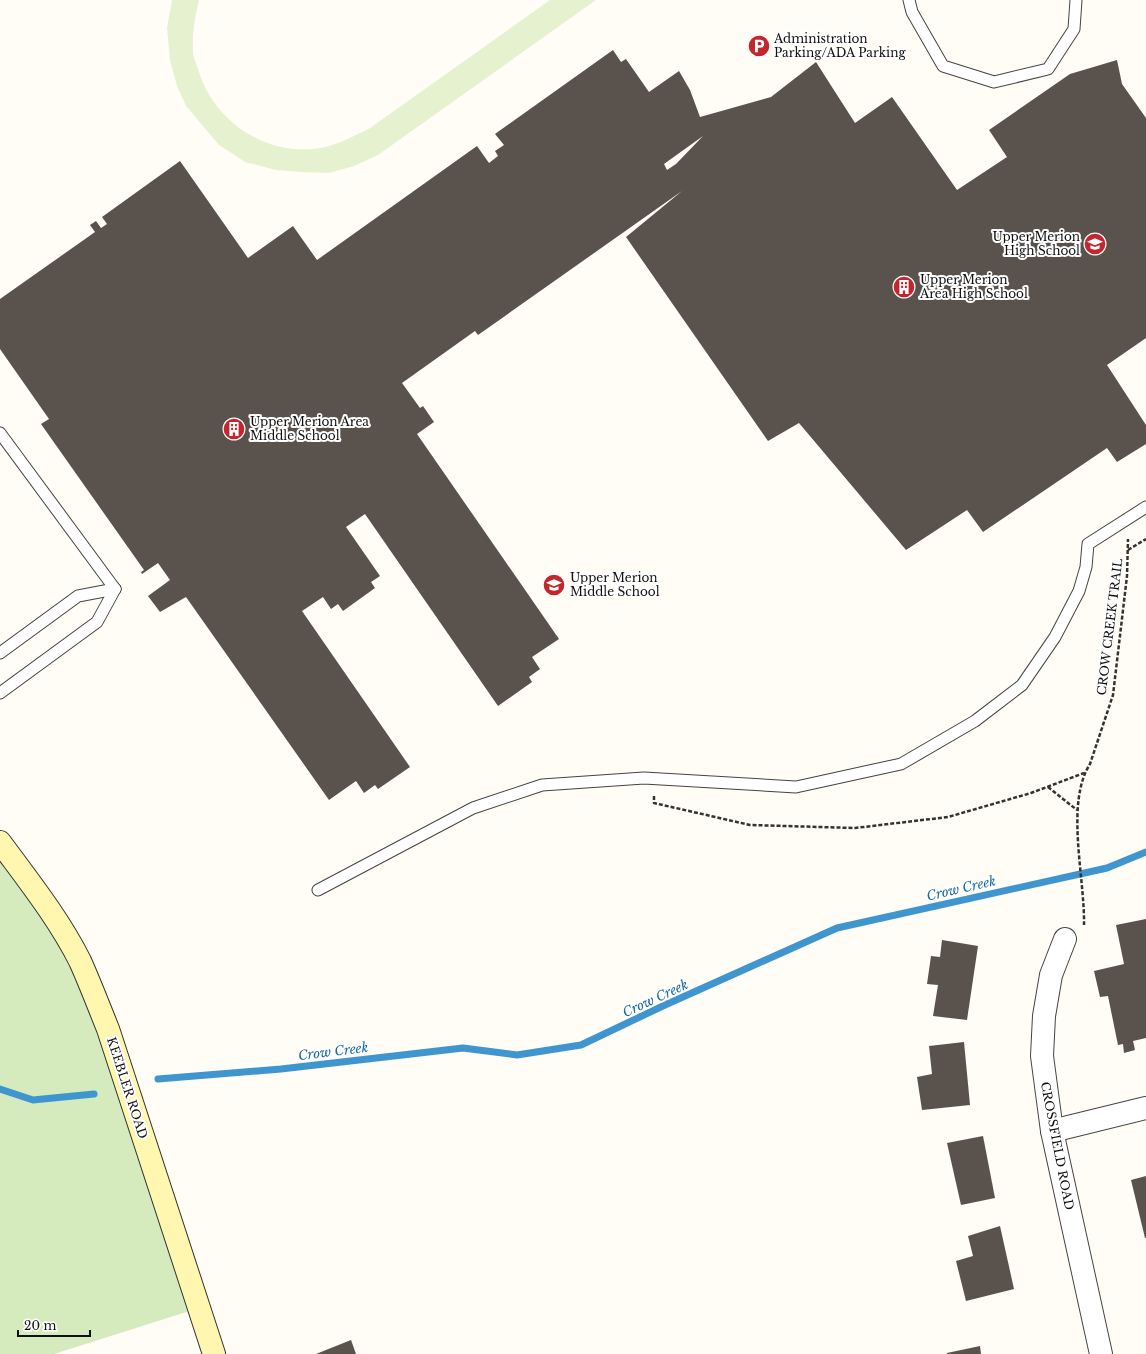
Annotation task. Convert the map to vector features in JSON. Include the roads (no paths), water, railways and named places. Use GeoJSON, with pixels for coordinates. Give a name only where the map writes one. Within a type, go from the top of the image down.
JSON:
{"type":"FeatureCollection","features":[{"type":"Feature","properties":{"kind":"street","name":"KEEBLER ROAD"},"geometry":{"type":"LineString","coordinates":[[0,842],[62,930],[94,993],[112,1043],[214,1354]]}},
{"type":"Feature","properties":{"kind":"street","name":"CROSSFIELD ROAD"},"geometry":{"type":"LineString","coordinates":[[1065,939],[1051,975],[1044,1016],[1042,1056],[1045,1092],[1052,1131],[1101,1354]]}},
{"type":"Feature","properties":{"kind":"street"},"geometry":{"type":"LineString","coordinates":[[1052,1131],[1146,1108]]}},
{"type":"Feature","properties":{"kind":"lane"},"geometry":{"type":"LineString","coordinates":[[909,0],[912,12],[943,66],[994,82],[1048,69],[1074,29],[1076,0]]}},
{"type":"Feature","properties":{"kind":"lane"},"geometry":{"type":"LineString","coordinates":[[0,432],[115,589]]}},
{"type":"Feature","properties":{"kind":"lane"},"geometry":{"type":"LineString","coordinates":[[318,890],[473,808],[535,788],[558,784],[654,779],[796,787],[901,764],[975,721],[1022,685],[1054,637],[1079,590],[1086,567],[1088,544],[1146,507]]}},
{"type":"Feature","properties":{"kind":"lane"},"geometry":{"type":"LineString","coordinates":[[0,653],[78,596],[115,589]]}},
{"type":"Feature","properties":{"kind":"lane"},"geometry":{"type":"LineString","coordinates":[[0,693],[96,622],[115,589]]}},
{"type":"Feature","properties":{"kind":"waterway","name":"Crow Creek"},"geometry":{"type":"LineString","coordinates":[[158,1079],[281,1069],[463,1048],[517,1055],[581,1045],[665,1005],[837,928],[1107,868],[1146,852]]}},
{"type":"Feature","properties":{"kind":"waterway","name":"Crow Creek"},"geometry":{"type":"LineString","coordinates":[[0,1089],[33,1100],[94,1094]]}},
{"type":"Feature","properties":{"kind":"place","name":"Administration Parking/ADA Parking"},"geometry":{"type":"Point","coordinates":[759,46]}},
{"type":"Feature","properties":{"kind":"place","name":"Upper Merion High School"},"geometry":{"type":"Point","coordinates":[1095,244]}},
{"type":"Feature","properties":{"kind":"place","name":"Upper Merion Area High School"},"geometry":{"type":"Point","coordinates":[904,287]}},
{"type":"Feature","properties":{"kind":"place","name":"Upper Merion Area Middle School"},"geometry":{"type":"Point","coordinates":[234,429]}},
{"type":"Feature","properties":{"kind":"place","name":"Upper Merion Middle School"},"geometry":{"type":"Point","coordinates":[554,585]}}]}
